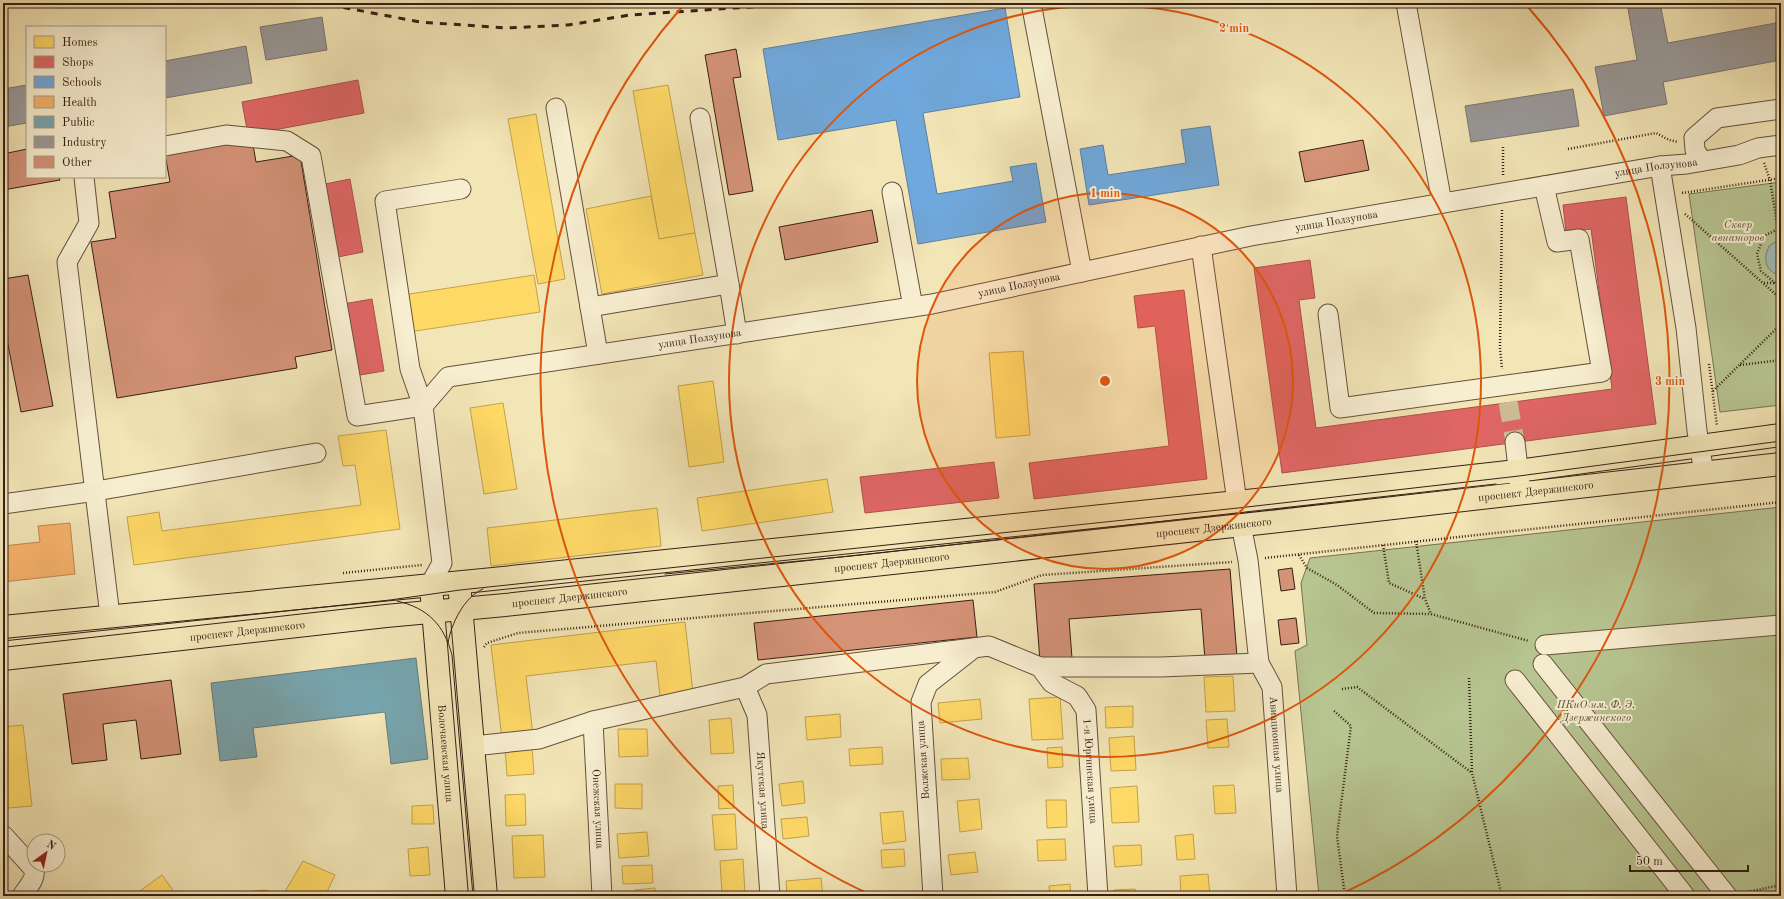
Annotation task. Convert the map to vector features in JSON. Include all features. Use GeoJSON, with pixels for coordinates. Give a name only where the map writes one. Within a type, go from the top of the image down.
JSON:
{"type":"FeatureCollection","features":[{"type":"Feature","properties":{"kind":"main road","name":"проспект Дзержинского"},"geometry":{"type":"LineString","coordinates":[[3,627],[1237,502],[1517,471],[1781,435]]}},
{"type":"Feature","properties":{"kind":"main road","name":"проспект Дзержинского"},"geometry":{"type":"LineString","coordinates":[[3,659],[1241,525],[1781,464]]}},
{"type":"Feature","properties":{"kind":"main road"},"geometry":{"type":"LineString","coordinates":[[1237,502],[1241,525]]}},
{"type":"Feature","properties":{"kind":"main road"},"geometry":{"type":"LineString","coordinates":[[459,581],[462,609],[473,652],[474,746],[486,896]]}},
{"type":"Feature","properties":{"kind":"main road","name":"Волочаевская улица"},"geometry":{"type":"LineString","coordinates":[[430,584],[434,612],[457,896]]}},
{"type":"Feature","properties":{"kind":"street"},"geometry":{"type":"LineString","coordinates":[[1406,3],[1442,203]]}},
{"type":"Feature","properties":{"kind":"street"},"geometry":{"type":"LineString","coordinates":[[1032,8],[1082,272]]}},
{"type":"Feature","properties":{"kind":"street"},"geometry":{"type":"LineString","coordinates":[[556,108],[598,354]]}},
{"type":"Feature","properties":{"kind":"street"},"geometry":{"type":"LineString","coordinates":[[1698,153],[1694,138],[1717,118],[1781,109]]}},
{"type":"Feature","properties":{"kind":"street"},"geometry":{"type":"LineString","coordinates":[[700,118],[737,334]]}},
{"type":"Feature","properties":{"kind":"street"},"geometry":{"type":"LineString","coordinates":[[166,146],[226,135],[287,141],[311,156],[357,416],[423,406]]}},
{"type":"Feature","properties":{"kind":"street","name":"улица Ползунова"},"geometry":{"type":"LineString","coordinates":[[423,406],[448,377],[913,307],[1251,236],[1660,166],[1698,153],[1740,155],[1758,148],[1781,145]]}},
{"type":"Feature","properties":{"kind":"street"},"geometry":{"type":"LineString","coordinates":[[1660,166],[1686,328],[1704,473]]}},
{"type":"Feature","properties":{"kind":"street"},"geometry":{"type":"LineString","coordinates":[[84,178],[89,223],[67,262],[110,616]]}},
{"type":"Feature","properties":{"kind":"street"},"geometry":{"type":"LineString","coordinates":[[1328,314],[1340,408],[1506,394],[1602,372],[1579,239],[1557,242],[1544,186]]}},
{"type":"Feature","properties":{"kind":"street"},"geometry":{"type":"LineString","coordinates":[[459,581],[442,563],[423,406],[410,369],[386,201],[461,189]]}},
{"type":"Feature","properties":{"kind":"street"},"geometry":{"type":"LineString","coordinates":[[892,192],[913,307]]}},
{"type":"Feature","properties":{"kind":"street"},"geometry":{"type":"LineString","coordinates":[[1200,246],[1237,502]]}},
{"type":"Feature","properties":{"kind":"street"},"geometry":{"type":"LineString","coordinates":[[590,307],[729,284]]}},
{"type":"Feature","properties":{"kind":"street"},"geometry":{"type":"LineString","coordinates":[[1515,442],[1520,494]]}},
{"type":"Feature","properties":{"kind":"street"},"geometry":{"type":"LineString","coordinates":[[3,504],[96,491],[316,453]]}},
{"type":"Feature","properties":{"kind":"street","name":"Авиационная улица"},"geometry":{"type":"LineString","coordinates":[[1241,525],[1248,560],[1259,663],[1272,687],[1288,896]]}},
{"type":"Feature","properties":{"kind":"street"},"geometry":{"type":"LineString","coordinates":[[430,584],[442,563]]}},
{"type":"Feature","properties":{"kind":"street"},"geometry":{"type":"LineString","coordinates":[[1545,645],[1781,625]]}},
{"type":"Feature","properties":{"kind":"street"},"geometry":{"type":"LineString","coordinates":[[474,746],[539,739],[593,721],[745,687],[766,674],[989,646],[1040,667],[1161,667],[1259,663]]}},
{"type":"Feature","properties":{"kind":"street","name":"Волжская улица"},"geometry":{"type":"LineString","coordinates":[[933,896],[921,702],[928,684],[974,648]]}},
{"type":"Feature","properties":{"kind":"street"},"geometry":{"type":"LineString","coordinates":[[1543,664],[1731,895]]}},
{"type":"Feature","properties":{"kind":"street","name":"1-я Юргинская улица"},"geometry":{"type":"LineString","coordinates":[[1040,667],[1052,683],[1077,696],[1086,710],[1098,896]]}},
{"type":"Feature","properties":{"kind":"street"},"geometry":{"type":"LineString","coordinates":[[1515,680],[1685,896]]}},
{"type":"Feature","properties":{"kind":"street","name":"Якутская улица"},"geometry":{"type":"LineString","coordinates":[[745,687],[757,715],[770,896]]}},
{"type":"Feature","properties":{"kind":"street","name":"Онежская улица"},"geometry":{"type":"LineString","coordinates":[[593,721],[602,896]]}},
{"type":"Feature","properties":{"kind":"street"},"geometry":{"type":"LineString","coordinates":[[3,835],[35,872],[34,877],[22,896]]}},
{"type":"Feature","properties":{"kind":"path"},"geometry":{"type":"LineString","coordinates":[[1568,149],[1656,133],[1698,153]]}},
{"type":"Feature","properties":{"kind":"path"},"geometry":{"type":"LineString","coordinates":[[1500,348],[1503,146]]}},
{"type":"Feature","properties":{"kind":"path"},"geometry":{"type":"LineString","coordinates":[[1758,148],[1770,180],[1779,229],[1764,236],[1757,254],[1761,271],[1775,283]]}},
{"type":"Feature","properties":{"kind":"path"},"geometry":{"type":"LineString","coordinates":[[1682,199],[1681,192],[1781,178]]}},
{"type":"Feature","properties":{"kind":"path"},"geometry":{"type":"LineString","coordinates":[[1684,207],[1686,222]]}},
{"type":"Feature","properties":{"kind":"path"},"geometry":{"type":"LineString","coordinates":[[1685,214],[1781,299]]}},
{"type":"Feature","properties":{"kind":"path"},"geometry":{"type":"LineString","coordinates":[[1763,283],[1781,283]]}},
{"type":"Feature","properties":{"kind":"path"},"geometry":{"type":"LineString","coordinates":[[1713,391],[1781,324]]}},
{"type":"Feature","properties":{"kind":"path"},"geometry":{"type":"LineString","coordinates":[[1708,360],[1718,428]]}},
{"type":"Feature","properties":{"kind":"path"},"geometry":{"type":"LineString","coordinates":[[1740,365],[1781,360]]}},
{"type":"Feature","properties":{"kind":"path"},"geometry":{"type":"LineString","coordinates":[[473,652],[486,644],[518,633],[995,592],[1042,575],[1228,563],[1416,541],[1781,502]]}},
{"type":"Feature","properties":{"kind":"path"},"geometry":{"type":"LineString","coordinates":[[1416,541],[1425,600],[1431,614]]}},
{"type":"Feature","properties":{"kind":"path"},"geometry":{"type":"LineString","coordinates":[[1383,545],[1389,584],[1425,600]]}},
{"type":"Feature","properties":{"kind":"path"},"geometry":{"type":"LineString","coordinates":[[1299,555],[1306,568],[1337,585],[1374,613],[1431,614],[1545,645]]}},
{"type":"Feature","properties":{"kind":"path"},"geometry":{"type":"LineString","coordinates":[[1469,678],[1472,773],[1502,896]]}},
{"type":"Feature","properties":{"kind":"path"},"geometry":{"type":"LineString","coordinates":[[1342,689],[1357,687],[1472,773]]}},
{"type":"Feature","properties":{"kind":"path"},"geometry":{"type":"LineString","coordinates":[[1334,711],[1351,726],[1338,836],[1346,896]]}},
{"type":"Feature","properties":{"kind":"path"},"geometry":{"type":"LineString","coordinates":[[1731,895],[1781,886]]}},
{"type":"Feature","properties":{"kind":"green space","name":"Сквер авиаторов"},"geometry":{"type":"Polygon","coordinates":[[[1781,182],[1781,405],[1720,412],[1689,194],[1781,182]]]}},
{"type":"Feature","properties":{"kind":"green space","name":"ПКиО им. Ф. Э. Дзержинского"},"geometry":{"type":"Polygon","coordinates":[[[1781,507],[1781,896],[1319,896],[1295,651],[1307,645],[1301,583],[1310,558],[1781,507]]]}},
{"type":"Feature","properties":{"kind":"water"},"geometry":{"type":"Polygon","coordinates":[[[1781,239],[1781,275],[1776,274],[1768,268],[1766,264],[1766,254],[1770,245],[1781,239]]]}},
{"type":"Feature","properties":{"kind":"building: Homes"},"geometry":{"type":"Polygon","coordinates":[[[668,85],[695,233],[659,239],[633,91],[668,85]]]}},
{"type":"Feature","properties":{"kind":"building: Homes"},"geometry":{"type":"Polygon","coordinates":[[[536,114],[565,279],[538,284],[508,119],[536,114]]]}},
{"type":"Feature","properties":{"kind":"building: Homes"},"geometry":{"type":"Polygon","coordinates":[[[651,196],[659,239],[695,233],[703,275],[602,294],[586,209],[651,196]]]}},
{"type":"Feature","properties":{"kind":"building: Homes"},"geometry":{"type":"Polygon","coordinates":[[[534,275],[540,312],[409,332],[403,295],[534,275]]]}},
{"type":"Feature","properties":{"kind":"building: Homes"},"geometry":{"type":"Polygon","coordinates":[[[1023,351],[1030,435],[996,438],[989,353],[1023,351]]]}},
{"type":"Feature","properties":{"kind":"building: Homes"},"geometry":{"type":"Polygon","coordinates":[[[713,381],[724,462],[689,467],[678,386],[713,381]]]}},
{"type":"Feature","properties":{"kind":"building: Homes"},"geometry":{"type":"Polygon","coordinates":[[[503,403],[517,489],[484,494],[470,408],[503,403]]]}},
{"type":"Feature","properties":{"kind":"building: Homes"},"geometry":{"type":"Polygon","coordinates":[[[386,430],[400,529],[134,565],[127,517],[159,512],[162,531],[361,505],[355,465],[343,466],[338,436],[386,430]]]}},
{"type":"Feature","properties":{"kind":"building: Homes"},"geometry":{"type":"Polygon","coordinates":[[[827,479],[833,512],[702,531],[697,498],[827,479]]]}},
{"type":"Feature","properties":{"kind":"building: Homes"},"geometry":{"type":"Polygon","coordinates":[[[657,508],[661,546],[491,566],[487,528],[657,508]]]}},
{"type":"Feature","properties":{"kind":"building: Homes"},"geometry":{"type":"Polygon","coordinates":[[[685,622],[693,692],[660,696],[656,661],[526,676],[533,735],[502,739],[491,645],[685,622]]]}},
{"type":"Feature","properties":{"kind":"building: Homes"},"geometry":{"type":"Polygon","coordinates":[[[1233,676],[1235,711],[1206,712],[1204,677],[1233,676]]]}},
{"type":"Feature","properties":{"kind":"building: Homes"},"geometry":{"type":"Polygon","coordinates":[[[1060,697],[1063,739],[1032,740],[1029,699],[1060,697]]]}},
{"type":"Feature","properties":{"kind":"building: Homes"},"geometry":{"type":"Polygon","coordinates":[[[980,699],[982,719],[940,723],[938,703],[980,699]]]}},
{"type":"Feature","properties":{"kind":"building: Homes"},"geometry":{"type":"Polygon","coordinates":[[[1133,706],[1133,727],[1106,728],[1105,707],[1133,706]]]}},
{"type":"Feature","properties":{"kind":"building: Homes"},"geometry":{"type":"Polygon","coordinates":[[[840,714],[841,737],[807,740],[805,717],[840,714]]]}},
{"type":"Feature","properties":{"kind":"building: Homes"},"geometry":{"type":"Polygon","coordinates":[[[731,718],[734,753],[711,754],[709,720],[731,718]]]}},
{"type":"Feature","properties":{"kind":"building: Homes"},"geometry":{"type":"Polygon","coordinates":[[[1227,719],[1229,747],[1208,748],[1206,720],[1227,719]]]}},
{"type":"Feature","properties":{"kind":"building: Homes"},"geometry":{"type":"Polygon","coordinates":[[[23,725],[32,806],[8,808],[3,804],[3,727],[23,725]]]}},
{"type":"Feature","properties":{"kind":"building: Homes"},"geometry":{"type":"Polygon","coordinates":[[[618,729],[647,729],[648,756],[619,757],[618,729]]]}},
{"type":"Feature","properties":{"kind":"building: Homes"},"geometry":{"type":"Polygon","coordinates":[[[1134,736],[1136,770],[1111,771],[1109,738],[1134,736]]]}},
{"type":"Feature","properties":{"kind":"building: Homes"},"geometry":{"type":"Polygon","coordinates":[[[532,746],[534,774],[507,776],[505,747],[532,746]]]}},
{"type":"Feature","properties":{"kind":"building: Homes"},"geometry":{"type":"Polygon","coordinates":[[[882,747],[883,764],[850,766],[849,749],[882,747]]]}},
{"type":"Feature","properties":{"kind":"building: Homes"},"geometry":{"type":"Polygon","coordinates":[[[1062,747],[1063,767],[1048,768],[1047,748],[1062,747]]]}},
{"type":"Feature","properties":{"kind":"building: Homes"},"geometry":{"type":"Polygon","coordinates":[[[968,758],[970,779],[942,780],[941,759],[968,758]]]}},
{"type":"Feature","properties":{"kind":"building: Homes"},"geometry":{"type":"Polygon","coordinates":[[[803,781],[805,803],[782,806],[779,784],[803,781]]]}},
{"type":"Feature","properties":{"kind":"building: Homes"},"geometry":{"type":"Polygon","coordinates":[[[615,784],[642,784],[642,809],[615,808],[615,784]]]}},
{"type":"Feature","properties":{"kind":"building: Homes"},"geometry":{"type":"Polygon","coordinates":[[[733,785],[734,808],[719,809],[718,786],[733,785]]]}},
{"type":"Feature","properties":{"kind":"building: Homes"},"geometry":{"type":"Polygon","coordinates":[[[1234,785],[1236,813],[1215,814],[1213,786],[1234,785]]]}},
{"type":"Feature","properties":{"kind":"building: Homes"},"geometry":{"type":"Polygon","coordinates":[[[1137,786],[1139,822],[1112,823],[1110,788],[1137,786]]]}},
{"type":"Feature","properties":{"kind":"building: Homes"},"geometry":{"type":"Polygon","coordinates":[[[525,794],[526,825],[506,826],[505,795],[525,794]]]}},
{"type":"Feature","properties":{"kind":"building: Homes"},"geometry":{"type":"Polygon","coordinates":[[[979,799],[982,829],[960,832],[957,801],[979,799]]]}},
{"type":"Feature","properties":{"kind":"building: Homes"},"geometry":{"type":"Polygon","coordinates":[[[1046,800],[1066,800],[1067,827],[1047,828],[1046,800]]]}},
{"type":"Feature","properties":{"kind":"building: Homes"},"geometry":{"type":"Polygon","coordinates":[[[433,805],[434,824],[412,824],[412,806],[433,805]]]}},
{"type":"Feature","properties":{"kind":"building: Homes"},"geometry":{"type":"Polygon","coordinates":[[[903,811],[906,841],[883,844],[880,813],[903,811]]]}},
{"type":"Feature","properties":{"kind":"building: Homes"},"geometry":{"type":"Polygon","coordinates":[[[735,814],[737,849],[715,850],[712,815],[735,814]]]}},
{"type":"Feature","properties":{"kind":"building: Homes"},"geometry":{"type":"Polygon","coordinates":[[[807,817],[809,836],[783,839],[781,819],[807,817]]]}},
{"type":"Feature","properties":{"kind":"building: Homes"},"geometry":{"type":"Polygon","coordinates":[[[647,832],[649,856],[619,858],[617,834],[647,832]]]}},
{"type":"Feature","properties":{"kind":"building: Homes"},"geometry":{"type":"Polygon","coordinates":[[[1193,834],[1195,859],[1177,860],[1175,836],[1193,834]]]}},
{"type":"Feature","properties":{"kind":"building: Homes"},"geometry":{"type":"Polygon","coordinates":[[[543,835],[545,877],[514,878],[512,836],[543,835]]]}},
{"type":"Feature","properties":{"kind":"building: Homes"},"geometry":{"type":"Polygon","coordinates":[[[1065,839],[1066,860],[1038,861],[1037,840],[1065,839]]]}},
{"type":"Feature","properties":{"kind":"building: Homes"},"geometry":{"type":"Polygon","coordinates":[[[1141,845],[1142,865],[1115,867],[1113,846],[1141,845]]]}},
{"type":"Feature","properties":{"kind":"building: Homes"},"geometry":{"type":"Polygon","coordinates":[[[428,847],[430,875],[410,876],[408,849],[428,847]]]}},
{"type":"Feature","properties":{"kind":"building: Homes"},"geometry":{"type":"Polygon","coordinates":[[[904,849],[905,866],[882,868],[881,850],[904,849]]]}},
{"type":"Feature","properties":{"kind":"building: Homes"},"geometry":{"type":"Polygon","coordinates":[[[975,852],[978,872],[951,875],[948,855],[975,852]]]}},
{"type":"Feature","properties":{"kind":"building: Homes"},"geometry":{"type":"Polygon","coordinates":[[[743,859],[745,894],[722,895],[720,861],[743,859]]]}},
{"type":"Feature","properties":{"kind":"building: Homes"},"geometry":{"type":"Polygon","coordinates":[[[303,861],[335,875],[325,896],[207,896],[265,890],[283,895],[303,861]]]}},
{"type":"Feature","properties":{"kind":"building: Homes"},"geometry":{"type":"Polygon","coordinates":[[[652,865],[653,883],[623,884],[622,866],[652,865]]]}},
{"type":"Feature","properties":{"kind":"building: Homes"},"geometry":{"type":"Polygon","coordinates":[[[1208,874],[1210,896],[1181,896],[1180,876],[1208,874]]]}},
{"type":"Feature","properties":{"kind":"building: Homes"},"geometry":{"type":"Polygon","coordinates":[[[162,875],[177,896],[139,896],[137,893],[162,875]]]}},
{"type":"Feature","properties":{"kind":"building: Homes"},"geometry":{"type":"Polygon","coordinates":[[[821,878],[823,896],[787,896],[786,881],[821,878]]]}},
{"type":"Feature","properties":{"kind":"building: Homes"},"geometry":{"type":"Polygon","coordinates":[[[1070,884],[1071,896],[1050,896],[1049,886],[1070,884]]]}},
{"type":"Feature","properties":{"kind":"building: Homes"},"geometry":{"type":"Polygon","coordinates":[[[655,888],[656,896],[636,896],[635,890],[655,888]]]}},
{"type":"Feature","properties":{"kind":"building: Homes"},"geometry":{"type":"Polygon","coordinates":[[[1135,889],[1136,896],[1115,896],[1114,890],[1135,889]]]}},
{"type":"Feature","properties":{"kind":"building: Shops"},"geometry":{"type":"Polygon","coordinates":[[[358,80],[364,113],[248,135],[242,102],[358,80]]]}},
{"type":"Feature","properties":{"kind":"building: Shops"},"geometry":{"type":"Polygon","coordinates":[[[350,179],[363,252],[338,257],[325,184],[350,179]]]}},
{"type":"Feature","properties":{"kind":"building: Shops"},"geometry":{"type":"Polygon","coordinates":[[[1626,197],[1656,424],[1282,473],[1254,268],[1310,260],[1315,298],[1299,300],[1316,428],[1612,389],[1591,229],[1566,232],[1563,205],[1626,197]]]}},
{"type":"Feature","properties":{"kind":"building: Shops"},"geometry":{"type":"Polygon","coordinates":[[[1184,290],[1207,479],[1034,499],[1029,463],[1169,446],[1155,326],[1138,328],[1134,296],[1184,290]]]}},
{"type":"Feature","properties":{"kind":"building: Shops"},"geometry":{"type":"Polygon","coordinates":[[[372,299],[384,371],[354,376],[343,304],[372,299]]]}},
{"type":"Feature","properties":{"kind":"building: Shops"},"geometry":{"type":"Polygon","coordinates":[[[994,462],[999,498],[865,513],[860,477],[994,462]]]}},
{"type":"Feature","properties":{"kind":"building: Schools"},"geometry":{"type":"Polygon","coordinates":[[[1005,8],[1020,97],[923,113],[937,194],[1013,181],[1010,167],[1036,163],[1046,222],[918,244],[896,120],[778,140],[763,49],[1005,8]]]}},
{"type":"Feature","properties":{"kind":"building: Schools"},"geometry":{"type":"Polygon","coordinates":[[[1210,126],[1219,185],[1089,205],[1080,149],[1103,145],[1108,175],[1186,163],[1181,130],[1210,126]]]}},
{"type":"Feature","properties":{"kind":"building: Health"},"geometry":{"type":"Polygon","coordinates":[[[70,523],[75,574],[3,582],[3,546],[40,542],[38,526],[70,523]]]}},
{"type":"Feature","properties":{"kind":"building: Public"},"geometry":{"type":"Polygon","coordinates":[[[416,658],[428,759],[391,764],[385,712],[253,728],[257,757],[220,761],[211,683],[416,658]]]}},
{"type":"Feature","properties":{"kind":"building: Industry"},"geometry":{"type":"Polygon","coordinates":[[[1627,3],[1660,3],[1668,43],[1781,22],[1781,60],[1663,82],[1667,104],[1604,116],[1595,67],[1637,60],[1627,3]]]}},
{"type":"Feature","properties":{"kind":"building: Industry"},"geometry":{"type":"Polygon","coordinates":[[[322,17],[327,50],[266,60],[260,27],[322,17]]]}},
{"type":"Feature","properties":{"kind":"building: Industry"},"geometry":{"type":"Polygon","coordinates":[[[246,46],[252,83],[166,98],[166,61],[246,46]]]}},
{"type":"Feature","properties":{"kind":"building: Industry"},"geometry":{"type":"Polygon","coordinates":[[[26,85],[26,123],[3,127],[3,89],[26,85]]]}},
{"type":"Feature","properties":{"kind":"building: Industry"},"geometry":{"type":"Polygon","coordinates":[[[1573,89],[1579,126],[1471,142],[1465,106],[1573,89]]]}},
{"type":"Feature","properties":{"kind":"building: Other"},"geometry":{"type":"Polygon","coordinates":[[[736,49],[741,77],[733,78],[753,191],[729,195],[705,55],[736,49]]]}},
{"type":"Feature","properties":{"kind":"building: Other"},"geometry":{"type":"Polygon","coordinates":[[[252,139],[256,162],[300,155],[332,350],[295,357],[297,368],[117,398],[91,242],[116,238],[109,192],[170,182],[166,154],[252,139]]]}},
{"type":"Feature","properties":{"kind":"building: Other"},"geometry":{"type":"Polygon","coordinates":[[[1363,140],[1369,170],[1305,182],[1299,152],[1363,140]]]}},
{"type":"Feature","properties":{"kind":"building: Other"},"geometry":{"type":"Polygon","coordinates":[[[26,149],[26,178],[59,178],[60,180],[3,190],[3,154],[26,149]]]}},
{"type":"Feature","properties":{"kind":"building: Other"},"geometry":{"type":"Polygon","coordinates":[[[872,210],[878,242],[785,260],[779,227],[872,210]]]}},
{"type":"Feature","properties":{"kind":"building: Other"},"geometry":{"type":"Polygon","coordinates":[[[3,220],[6,239],[3,240],[3,220]]]}},
{"type":"Feature","properties":{"kind":"building: Other"},"geometry":{"type":"Polygon","coordinates":[[[28,275],[53,406],[21,412],[3,319],[3,279],[28,275]]]}},
{"type":"Feature","properties":{"kind":"building: Other"},"geometry":{"type":"Polygon","coordinates":[[[1292,568],[1295,589],[1281,591],[1278,570],[1292,568]]]}},
{"type":"Feature","properties":{"kind":"building: Other"},"geometry":{"type":"Polygon","coordinates":[[[1230,569],[1237,657],[1205,660],[1201,609],[1069,619],[1072,658],[1040,661],[1034,584],[1230,569]]]}},
{"type":"Feature","properties":{"kind":"building: Other"},"geometry":{"type":"Polygon","coordinates":[[[973,600],[977,637],[758,660],[754,623],[973,600]]]}},
{"type":"Feature","properties":{"kind":"building: Other"},"geometry":{"type":"Polygon","coordinates":[[[1296,618],[1299,643],[1281,645],[1278,620],[1296,618]]]}},
{"type":"Feature","properties":{"kind":"building: Other"},"geometry":{"type":"Polygon","coordinates":[[[171,680],[181,754],[141,759],[136,720],[103,724],[107,760],[72,764],[63,694],[171,680]]]}},
{"type":"Feature","properties":{"kind":"tunnel"},"geometry":{"type":"LineString","coordinates":[[1508,402],[1515,442]]}},
{"type":"Feature","properties":{"kind":"tram line"},"geometry":{"type":"LineString","coordinates":[[3,641],[390,600],[460,590],[1238,508],[1519,476],[1781,441]]}},
{"type":"Feature","properties":{"kind":"tram line"},"geometry":{"type":"LineString","coordinates":[[665,574],[861,555],[1496,484]]}},
{"type":"Feature","properties":{"kind":"tram line"},"geometry":{"type":"LineString","coordinates":[[448,643],[455,620],[464,605],[470,598],[483,589]]}},
{"type":"Feature","properties":{"kind":"tram line"},"geometry":{"type":"LineString","coordinates":[[397,601],[418,608],[433,619],[449,644],[452,655],[473,896]]}},
{"type":"Feature","properties":{"kind":"railway"},"geometry":{"type":"LineString","coordinates":[[330,3],[346,8],[420,22],[506,28],[568,25],[630,15],[779,5],[842,3]]}}]}
